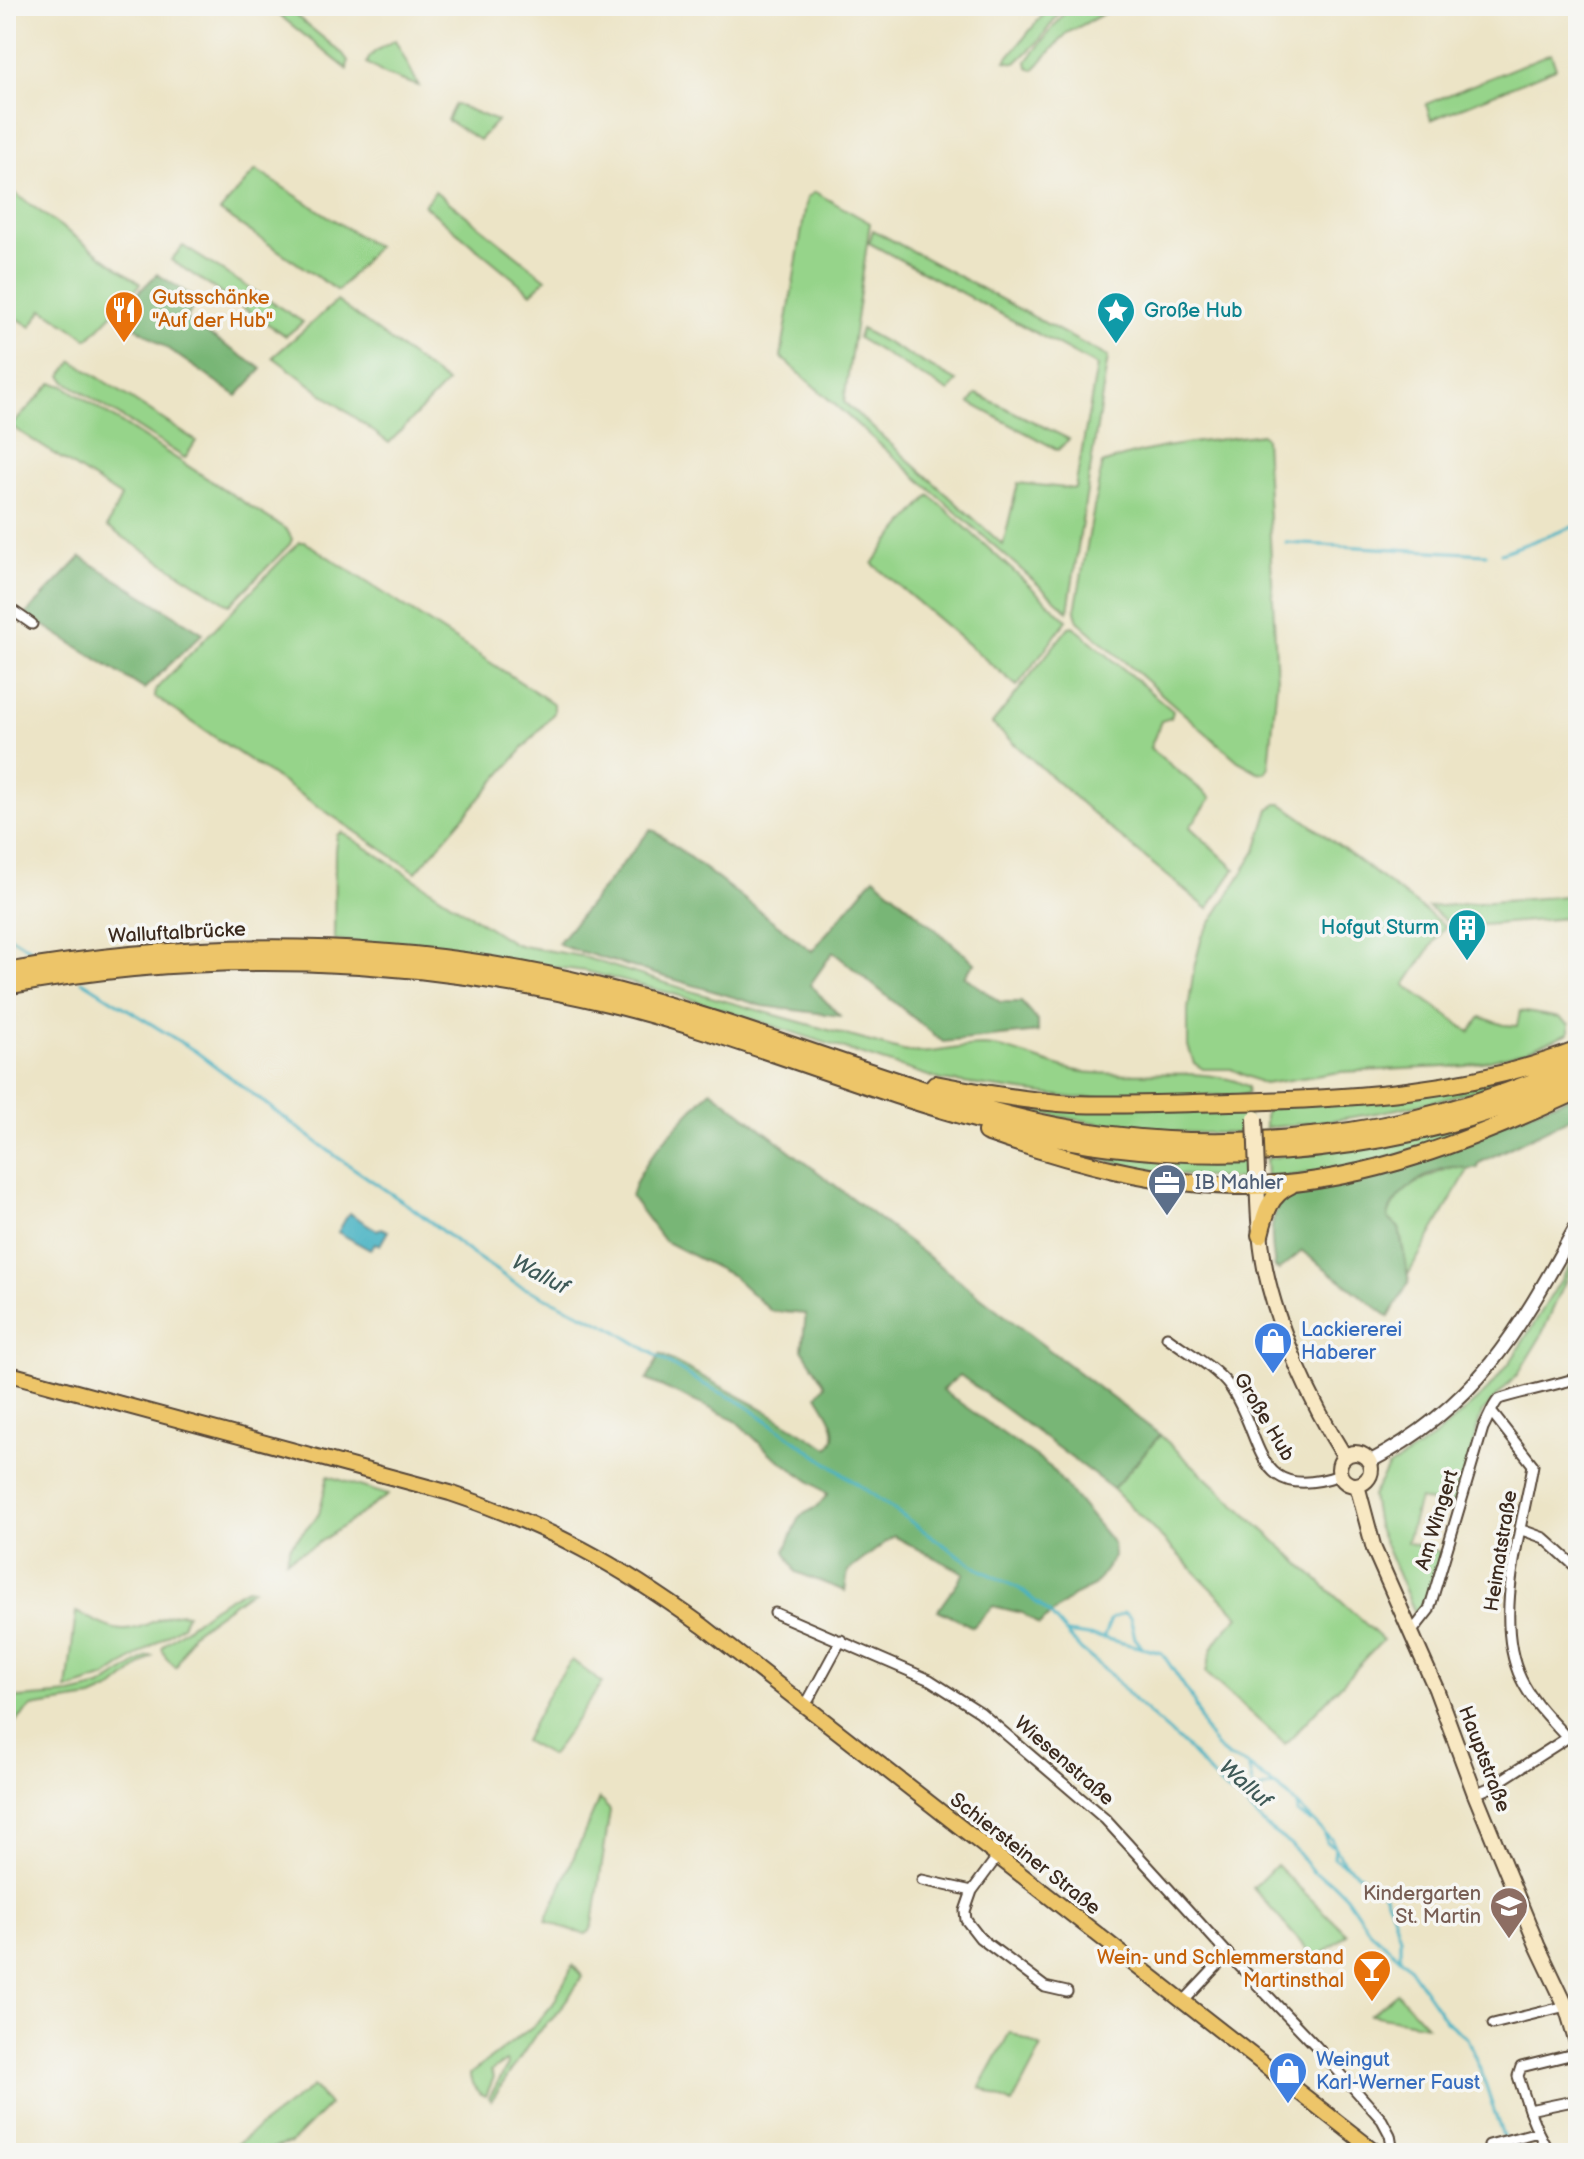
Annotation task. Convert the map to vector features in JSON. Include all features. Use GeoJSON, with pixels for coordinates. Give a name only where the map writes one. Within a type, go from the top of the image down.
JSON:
{"type":"FeatureCollection","features":[{"type":"Feature","properties":{"kind":"highway","name":"Walluftalbrücke"},"geometry":{"type":"LineString","coordinates":[[6,972],[179,951],[265,948],[350,958]]}},
{"type":"Feature","properties":{"kind":"highway","name":"Walluftalbrücke"},"geometry":{"type":"LineString","coordinates":[[6,986],[96,972],[180,964],[350,958]]}},
{"type":"Feature","properties":{"kind":"highway"},"geometry":{"type":"LineString","coordinates":[[350,958],[483,965],[591,985],[679,1009],[986,1109],[1035,1121],[1134,1137],[1234,1142],[1334,1134],[1433,1115],[1528,1084],[1578,1063]]}},
{"type":"Feature","properties":{"kind":"highway"},"geometry":{"type":"LineString","coordinates":[[350,958],[464,975],[611,1004],[986,1122],[1086,1144],[1163,1153],[1240,1155],[1305,1151],[1394,1138],[1494,1111],[1578,1078]]}},
{"type":"Feature","properties":{"kind":"highway"},"geometry":{"type":"LineString","coordinates":[[844,1063],[963,1089],[1032,1100],[1254,1109],[1443,1088],[1514,1072],[1578,1050]]}},
{"type":"Feature","properties":{"kind":"highway"},"geometry":{"type":"LineString","coordinates":[[1260,1235],[1273,1197],[1286,1187],[1403,1160],[1504,1124],[1578,1091]]}},
{"type":"Feature","properties":{"kind":"highway"},"geometry":{"type":"LineString","coordinates":[[893,1094],[956,1122],[1095,1165],[1177,1182],[1257,1179],[1298,1182]]}},
{"type":"Feature","properties":{"kind":"main road"},"geometry":{"type":"LineString","coordinates":[[1254,1109],[1260,1235],[1272,1295],[1320,1413],[1345,1457]]}},
{"type":"Feature","properties":{"kind":"main road","name":"Schiersteiner Straße"},"geometry":{"type":"LineString","coordinates":[[6,1373],[413,1483],[493,1508],[576,1544],[648,1587],[805,1704],[1370,2150]]}},
{"type":"Feature","properties":{"kind":"main road"},"geometry":{"type":"LineString","coordinates":[[1358,1454],[1369,1462],[1370,1475],[1357,1485],[1347,1483],[1340,1475],[1340,1465],[1345,1457],[1358,1454]]}},
{"type":"Feature","properties":{"kind":"main road","name":"Hauptstraße"},"geometry":{"type":"LineString","coordinates":[[1357,1485],[1374,1549],[1436,1689],[1524,1914],[1566,2006],[1578,2046]]}},
{"type":"Feature","properties":{"kind":"street"},"geometry":{"type":"LineString","coordinates":[[6,606],[32,624]]}},
{"type":"Feature","properties":{"kind":"street"},"geometry":{"type":"LineString","coordinates":[[1369,1462],[1432,1423],[1487,1371],[1517,1330],[1578,1223]]}},
{"type":"Feature","properties":{"kind":"street","name":"Große Hub"},"geometry":{"type":"LineString","coordinates":[[1167,1337],[1219,1376],[1231,1389],[1262,1457],[1277,1476],[1305,1482],[1340,1475]]}},
{"type":"Feature","properties":{"kind":"street"},"geometry":{"type":"LineString","coordinates":[[1493,1414],[1496,1402],[1502,1397],[1546,1389],[1578,1378]]}},
{"type":"Feature","properties":{"kind":"street","name":"Heimatstraße"},"geometry":{"type":"LineString","coordinates":[[1493,1414],[1533,1465],[1509,1604],[1511,1651],[1527,1690],[1567,1738]]}},
{"type":"Feature","properties":{"kind":"street","name":"Am Wingert"},"geometry":{"type":"LineString","coordinates":[[1410,1634],[1429,1610],[1483,1428],[1493,1414]]}},
{"type":"Feature","properties":{"kind":"street"},"geometry":{"type":"LineString","coordinates":[[1522,1530],[1544,1538],[1578,1569]]}},
{"type":"Feature","properties":{"kind":"street","name":"Wiesenstraße"},"geometry":{"type":"LineString","coordinates":[[775,1613],[930,1680],[980,1712],[1105,1819],[1382,2120],[1390,2135],[1393,2153]]}},
{"type":"Feature","properties":{"kind":"street"},"geometry":{"type":"LineString","coordinates":[[809,1699],[841,1640]]}},
{"type":"Feature","properties":{"kind":"street"},"geometry":{"type":"LineString","coordinates":[[1475,1794],[1578,1734]]}},
{"type":"Feature","properties":{"kind":"street"},"geometry":{"type":"LineString","coordinates":[[997,1857],[972,1891],[965,1911],[971,1928],[1045,1987],[1067,1992]]}},
{"type":"Feature","properties":{"kind":"street"},"geometry":{"type":"LineString","coordinates":[[922,1880],[972,1891]]}},
{"type":"Feature","properties":{"kind":"street"},"geometry":{"type":"LineString","coordinates":[[1183,2002],[1228,1954]]}},
{"type":"Feature","properties":{"kind":"street"},"geometry":{"type":"LineString","coordinates":[[1493,2024],[1566,2006]]}},
{"type":"Feature","properties":{"kind":"street"},"geometry":{"type":"LineString","coordinates":[[1549,2153],[1529,2110],[1518,2076],[1521,2067],[1578,2053]]}},
{"type":"Feature","properties":{"kind":"street"},"geometry":{"type":"LineString","coordinates":[[1529,2110],[1578,2100]]}},
{"type":"Feature","properties":{"kind":"street"},"geometry":{"type":"LineString","coordinates":[[1497,2143],[1538,2132]]}},
{"type":"Feature","properties":{"kind":"green space"},"geometry":{"type":"Polygon","coordinates":[[[268,6],[284,6],[343,54],[348,61],[347,69],[268,6]]]}},
{"type":"Feature","properties":{"kind":"green space"},"geometry":{"type":"Polygon","coordinates":[[[1050,6],[1064,6],[1039,41],[1016,63],[1005,61],[1050,6]]]}},
{"type":"Feature","properties":{"kind":"green space"},"geometry":{"type":"Polygon","coordinates":[[[1070,6],[1118,6],[1067,33],[1034,70],[1028,67],[1027,61],[1070,6]]]}},
{"type":"Feature","properties":{"kind":"green space"},"geometry":{"type":"Polygon","coordinates":[[[395,40],[419,86],[386,75],[367,63],[375,52],[395,40]]]}},
{"type":"Feature","properties":{"kind":"green space"},"geometry":{"type":"Polygon","coordinates":[[[1551,53],[1556,68],[1431,120],[1426,104],[1551,53]]]}},
{"type":"Feature","properties":{"kind":"green space"},"geometry":{"type":"Polygon","coordinates":[[[455,104],[497,121],[479,140],[447,120],[455,104]]]}},
{"type":"Feature","properties":{"kind":"green space"},"geometry":{"type":"Polygon","coordinates":[[[256,170],[376,247],[338,291],[220,211],[256,170]]]}},
{"type":"Feature","properties":{"kind":"green space"},"geometry":{"type":"Polygon","coordinates":[[[6,187],[141,284],[88,339],[43,309],[31,327],[6,311],[6,187]]]}},
{"type":"Feature","properties":{"kind":"green space"},"geometry":{"type":"Polygon","coordinates":[[[435,191],[546,279],[531,293],[424,205],[435,191]]]}},
{"type":"Feature","properties":{"kind":"green space"},"geometry":{"type":"Polygon","coordinates":[[[815,192],[870,223],[844,402],[1003,545],[1018,483],[1075,489],[1097,366],[869,243],[873,230],[1108,357],[1068,611],[781,357],[807,198],[815,192]]]}},
{"type":"Feature","properties":{"kind":"green space"},"geometry":{"type":"Polygon","coordinates":[[[183,246],[303,322],[286,336],[171,260],[183,246]]]}},
{"type":"Feature","properties":{"kind":"green space"},"geometry":{"type":"Polygon","coordinates":[[[157,274],[197,299],[186,320],[262,369],[237,396],[117,314],[157,274]]]}},
{"type":"Feature","properties":{"kind":"green space"},"geometry":{"type":"Polygon","coordinates":[[[337,301],[447,383],[389,443],[273,357],[337,301]]]}},
{"type":"Feature","properties":{"kind":"green space"},"geometry":{"type":"Polygon","coordinates":[[[861,329],[957,381],[949,392],[858,338],[861,329]]]}},
{"type":"Feature","properties":{"kind":"green space"},"geometry":{"type":"Polygon","coordinates":[[[73,361],[196,441],[185,458],[65,381],[62,375],[73,361]]]}},
{"type":"Feature","properties":{"kind":"green space"},"geometry":{"type":"Polygon","coordinates":[[[52,383],[64,386],[287,530],[292,539],[290,544],[230,605],[107,527],[121,497],[11,426],[52,383]]]}},
{"type":"Feature","properties":{"kind":"green space"},"geometry":{"type":"Polygon","coordinates":[[[977,394],[1069,439],[1058,450],[970,403],[977,394]]]}},
{"type":"Feature","properties":{"kind":"green space"},"geometry":{"type":"Polygon","coordinates":[[[1262,434],[1265,438],[1277,681],[1269,767],[1265,773],[1238,761],[1078,621],[1075,611],[1102,464],[1161,448],[1262,434]]]}},
{"type":"Feature","properties":{"kind":"green space"},"geometry":{"type":"Polygon","coordinates":[[[930,495],[1067,620],[1017,686],[873,564],[888,542],[930,495]]]}},
{"type":"Feature","properties":{"kind":"green space"},"geometry":{"type":"Polygon","coordinates":[[[299,542],[305,542],[554,704],[554,713],[416,872],[155,697],[156,689],[299,542]]]}},
{"type":"Feature","properties":{"kind":"green space"},"geometry":{"type":"Polygon","coordinates":[[[81,557],[203,633],[144,689],[26,614],[81,557]]]}},
{"type":"Feature","properties":{"kind":"green space"},"geometry":{"type":"Polygon","coordinates":[[[1073,626],[1173,711],[1171,718],[1161,721],[1150,748],[1211,798],[1190,827],[1235,869],[1208,909],[1108,827],[992,724],[1069,627],[1073,626]]]}},
{"type":"Feature","properties":{"kind":"green space"},"geometry":{"type":"Polygon","coordinates":[[[1282,804],[1302,818],[1445,926],[1405,985],[1470,1032],[1481,1017],[1517,1026],[1520,1011],[1560,1018],[1569,1024],[1569,1033],[1526,1051],[1466,1066],[1340,1072],[1264,1084],[1231,1069],[1203,1069],[1194,1063],[1188,1046],[1188,1010],[1202,937],[1256,851],[1269,809],[1282,804]]]}},
{"type":"Feature","properties":{"kind":"green space"},"geometry":{"type":"Polygon","coordinates":[[[650,830],[812,951],[874,877],[975,963],[964,976],[1000,1002],[1021,1002],[1038,1021],[1038,1032],[943,1042],[833,952],[810,985],[840,1016],[763,1006],[558,943],[650,830]]]}},
{"type":"Feature","properties":{"kind":"green space"},"geometry":{"type":"Polygon","coordinates":[[[342,832],[522,946],[580,956],[704,995],[903,1051],[995,1047],[1084,1072],[1214,1076],[1248,1087],[1248,1093],[1074,1098],[941,1080],[677,995],[585,971],[334,940],[335,850],[337,835],[342,832]]]}},
{"type":"Feature","properties":{"kind":"green space"},"geometry":{"type":"Polygon","coordinates":[[[1578,895],[1578,917],[1457,929],[1428,907],[1578,895]]]}},
{"type":"Feature","properties":{"kind":"green space"},"geometry":{"type":"Polygon","coordinates":[[[1545,1066],[1520,1082],[1518,1077],[1425,1103],[1362,1116],[1265,1128],[1268,1108],[1545,1066]]]}},
{"type":"Feature","properties":{"kind":"green space"},"geometry":{"type":"Polygon","coordinates":[[[711,1090],[1160,1435],[1113,1489],[960,1375],[942,1390],[1050,1467],[1113,1543],[1114,1557],[1094,1586],[1073,1596],[1039,1625],[1022,1613],[993,1606],[973,1627],[938,1610],[964,1573],[894,1536],[848,1571],[845,1591],[796,1572],[785,1551],[800,1516],[817,1507],[828,1494],[771,1454],[734,1419],[647,1380],[660,1354],[760,1407],[828,1448],[832,1442],[834,1428],[817,1395],[825,1385],[802,1349],[806,1314],[771,1311],[733,1276],[664,1241],[631,1197],[653,1154],[711,1090]]]}},
{"type":"Feature","properties":{"kind":"green space"},"geometry":{"type":"Polygon","coordinates":[[[1578,1094],[1578,1114],[1479,1163],[1478,1168],[1446,1168],[1434,1172],[1420,1179],[1398,1198],[1388,1218],[1399,1228],[1409,1282],[1389,1317],[1302,1251],[1279,1270],[1275,1268],[1272,1227],[1276,1210],[1287,1189],[1359,1175],[1578,1094]]]}},
{"type":"Feature","properties":{"kind":"green space"},"geometry":{"type":"Polygon","coordinates":[[[992,1102],[1243,1109],[1248,1114],[1248,1133],[1182,1132],[1119,1126],[992,1102]]]}},
{"type":"Feature","properties":{"kind":"green space"},"geometry":{"type":"Polygon","coordinates":[[[1518,1109],[1466,1134],[1370,1164],[1270,1179],[1267,1176],[1266,1159],[1518,1109]]]}},
{"type":"Feature","properties":{"kind":"green space"},"geometry":{"type":"Polygon","coordinates":[[[1002,1131],[1249,1159],[1249,1175],[1244,1180],[1168,1174],[1071,1153],[1002,1131]]]}},
{"type":"Feature","properties":{"kind":"green space"},"geometry":{"type":"Polygon","coordinates":[[[1455,1166],[1468,1170],[1408,1275],[1399,1228],[1388,1219],[1391,1208],[1396,1199],[1413,1185],[1455,1166]]]}},
{"type":"Feature","properties":{"kind":"green space"},"geometry":{"type":"Polygon","coordinates":[[[1578,1252],[1541,1336],[1518,1374],[1482,1412],[1455,1508],[1419,1499],[1407,1542],[1440,1553],[1424,1607],[1415,1613],[1377,1526],[1372,1496],[1388,1468],[1432,1439],[1485,1393],[1511,1361],[1578,1252]]]}},
{"type":"Feature","properties":{"kind":"green space"},"geometry":{"type":"Polygon","coordinates":[[[1160,1435],[1383,1640],[1285,1744],[1206,1673],[1217,1640],[1239,1616],[1113,1489],[1160,1435]]]}},
{"type":"Feature","properties":{"kind":"green space"},"geometry":{"type":"Polygon","coordinates":[[[328,1476],[388,1495],[314,1546],[286,1560],[291,1545],[319,1514],[328,1476]]]}},
{"type":"Feature","properties":{"kind":"green space"},"geometry":{"type":"Polygon","coordinates":[[[247,1588],[253,1589],[192,1633],[176,1667],[166,1658],[162,1648],[166,1643],[214,1607],[247,1588]]]}},
{"type":"Feature","properties":{"kind":"green space"},"geometry":{"type":"Polygon","coordinates":[[[76,1612],[119,1630],[141,1627],[172,1614],[187,1614],[182,1625],[106,1677],[67,1690],[76,1612]]]}},
{"type":"Feature","properties":{"kind":"green space"},"geometry":{"type":"Polygon","coordinates":[[[152,1656],[114,1688],[92,1698],[31,1707],[6,1732],[6,1699],[71,1694],[100,1687],[152,1656]]]}},
{"type":"Feature","properties":{"kind":"green space"},"geometry":{"type":"Polygon","coordinates":[[[572,1660],[602,1683],[551,1756],[524,1741],[551,1689],[572,1660]]]}},
{"type":"Feature","properties":{"kind":"green space"},"geometry":{"type":"Polygon","coordinates":[[[599,1799],[610,1810],[593,1924],[586,1934],[546,1921],[599,1799]]]}},
{"type":"Feature","properties":{"kind":"green space"},"geometry":{"type":"Polygon","coordinates":[[[1276,1865],[1347,1934],[1315,1959],[1253,1888],[1276,1865]]]}},
{"type":"Feature","properties":{"kind":"green space"},"geometry":{"type":"Polygon","coordinates":[[[573,1965],[583,1977],[553,2018],[536,2034],[491,2101],[489,2098],[508,2065],[506,2061],[491,2071],[494,2077],[486,2096],[475,2088],[470,2074],[537,2023],[553,2004],[573,1965]]]}},
{"type":"Feature","properties":{"kind":"green space"},"geometry":{"type":"Polygon","coordinates":[[[1397,1993],[1427,2025],[1370,2015],[1397,1993]]]}},
{"type":"Feature","properties":{"kind":"green space"},"geometry":{"type":"Polygon","coordinates":[[[1010,2032],[1042,2047],[1012,2104],[980,2087],[1010,2032]]]}},
{"type":"Feature","properties":{"kind":"green space"},"geometry":{"type":"Polygon","coordinates":[[[313,2086],[329,2105],[291,2143],[255,2153],[233,2153],[230,2149],[313,2086]]]}},
{"type":"Feature","properties":{"kind":"water"},"geometry":{"type":"Polygon","coordinates":[[[349,1213],[377,1230],[388,1231],[380,1245],[375,1243],[370,1250],[338,1232],[349,1213]]]}},
{"type":"Feature","properties":{"kind":"waterway"},"geometry":{"type":"LineString","coordinates":[[1501,553],[1578,525]]}},
{"type":"Feature","properties":{"kind":"waterway"},"geometry":{"type":"LineString","coordinates":[[1286,543],[1486,554]]}},
{"type":"Feature","properties":{"kind":"waterway","name":"Walluf"},"geometry":{"type":"LineString","coordinates":[[6,930],[8,935],[48,960]]}},
{"type":"Feature","properties":{"kind":"waterway","name":"Walluf"},"geometry":{"type":"LineString","coordinates":[[82,981],[195,1051],[516,1284],[610,1327],[699,1382],[742,1403],[979,1569],[1020,1589],[1049,1613],[1081,1650],[1185,1746],[1219,1784],[1291,1845],[1313,1872],[1332,1882],[1346,1896],[1369,1930],[1406,1963],[1446,2021],[1467,2038],[1503,2137]]}},
{"type":"Feature","properties":{"kind":"waterway","name":"Walluf"},"geometry":{"type":"LineString","coordinates":[[1103,1638],[1111,1619],[1124,1613],[1130,1617],[1135,1638],[1142,1647]]}},
{"type":"Feature","properties":{"kind":"waterway","name":"Walluf"},"geometry":{"type":"LineString","coordinates":[[1067,1633],[1103,1638],[1162,1653],[1192,1698],[1205,1731],[1216,1747],[1228,1757],[1247,1765],[1288,1796],[1331,1839],[1344,1863],[1384,1893],[1400,1937],[1400,1958]]}},
{"type":"Feature","properties":{"kind":"waterway","name":"Walluf"},"geometry":{"type":"LineString","coordinates":[[1249,1769],[1253,1788],[1258,1790],[1273,1786]]}},
{"type":"Feature","properties":{"kind":"waterway","name":"Walluf"},"geometry":{"type":"LineString","coordinates":[[1297,1805],[1297,1813],[1311,1822]]}},
{"type":"Feature","properties":{"kind":"waterway","name":"Walluf"},"geometry":{"type":"LineString","coordinates":[[1325,1835],[1326,1842],[1335,1847],[1334,1858],[1346,1866]]}},
{"type":"Feature","properties":{"kind":"place","name":"Gutsschänke \"Auf der Hub\""},"geometry":{"type":"Point","coordinates":[124,344]}},
{"type":"Feature","properties":{"kind":"place","name":"Große Hub"},"geometry":{"type":"Point","coordinates":[1116,345]}},
{"type":"Feature","properties":{"kind":"place","name":"Hofgut Sturm"},"geometry":{"type":"Point","coordinates":[1467,962]}},
{"type":"Feature","properties":{"kind":"place","name":"IB Mahler"},"geometry":{"type":"Point","coordinates":[1167,1217]}},
{"type":"Feature","properties":{"kind":"place","name":"Lackiererei Haberer"},"geometry":{"type":"Point","coordinates":[1273,1375]}},
{"type":"Feature","properties":{"kind":"place","name":"Kindergarten St. Martin"},"geometry":{"type":"Point","coordinates":[1509,1940]}},
{"type":"Feature","properties":{"kind":"place","name":"Wein- und Schlemmerstand Martinsthal"},"geometry":{"type":"Point","coordinates":[1372,2003]}},
{"type":"Feature","properties":{"kind":"place","name":"Weingut Karl-Werner Faust"},"geometry":{"type":"Point","coordinates":[1288,2105]}}]}
